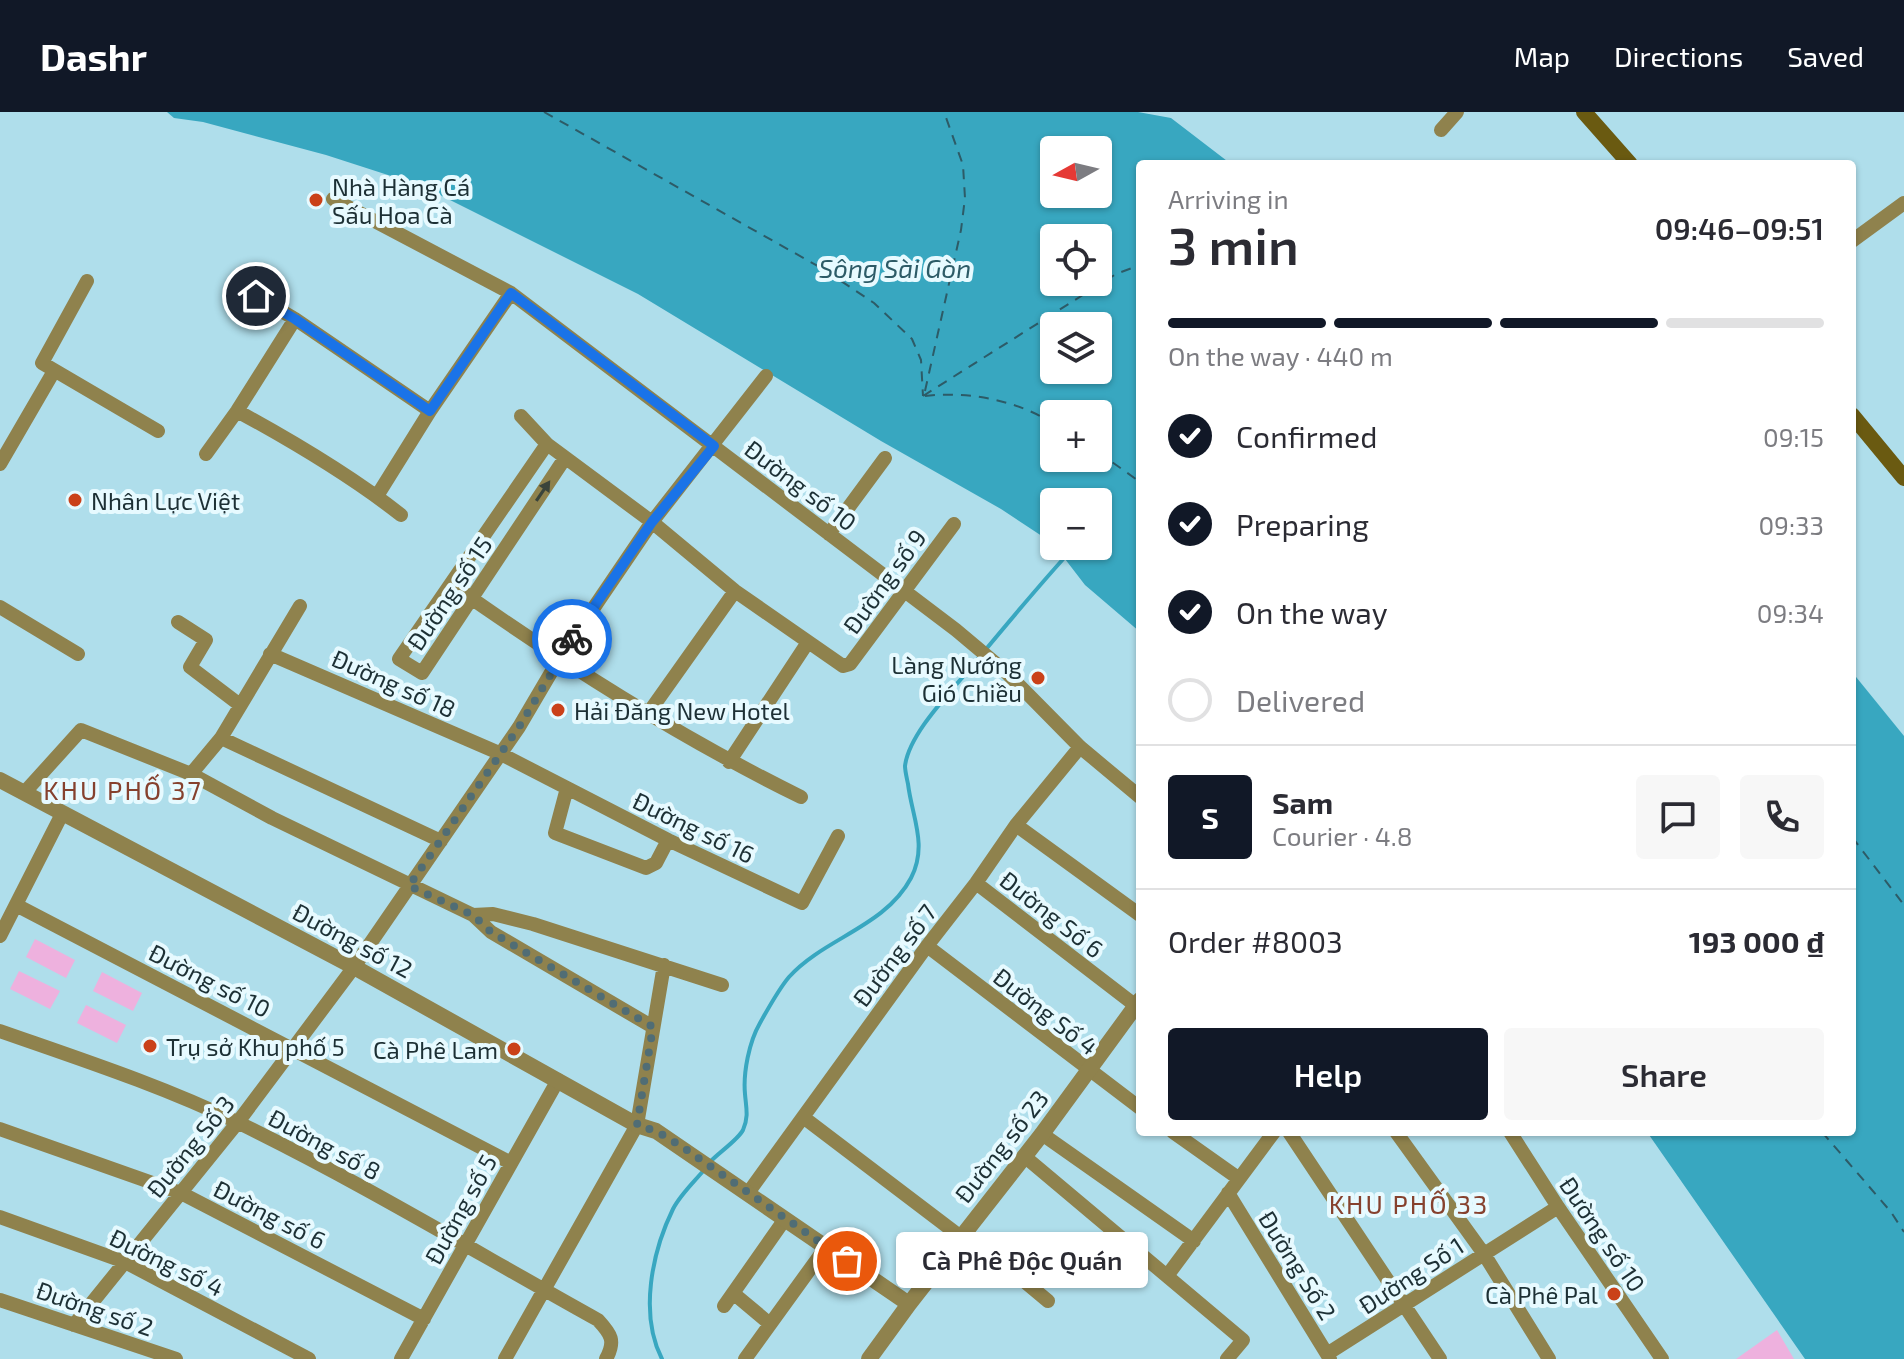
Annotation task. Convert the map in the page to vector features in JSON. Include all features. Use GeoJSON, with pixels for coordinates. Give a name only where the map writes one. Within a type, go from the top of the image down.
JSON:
{"type":"FeatureCollection","features":[{"type":"Feature","properties":{"kind":"main road"},"geometry":{"type":"LineString","coordinates":[[1584,112],[1626,160]]}},
{"type":"Feature","properties":{"kind":"main road"},"geometry":{"type":"LineString","coordinates":[[1858,433],[1904,478]]}},
{"type":"Feature","properties":{"kind":"street"},"geometry":{"type":"LineString","coordinates":[[1441,130],[1457,112]]}},
{"type":"Feature","properties":{"kind":"street","name":"Đường số 10"},"geometry":{"type":"LineString","coordinates":[[333,199],[511,293],[956,630],[1006,672],[1080,747]]}},
{"type":"Feature","properties":{"kind":"street"},"geometry":{"type":"LineString","coordinates":[[1856,238],[1904,203]]}},
{"type":"Feature","properties":{"kind":"street"},"geometry":{"type":"LineString","coordinates":[[87,281],[42,363],[158,431]]}},
{"type":"Feature","properties":{"kind":"street"},"geometry":{"type":"LineString","coordinates":[[377,496],[430,411],[511,293]]}},
{"type":"Feature","properties":{"kind":"street"},"geometry":{"type":"LineString","coordinates":[[256,296],[430,411]]}},
{"type":"Feature","properties":{"kind":"street"},"geometry":{"type":"LineString","coordinates":[[206,454],[295,319]]}},
{"type":"Feature","properties":{"kind":"street"},"geometry":{"type":"LineString","coordinates":[[0,464],[54,371]]}},
{"type":"Feature","properties":{"kind":"street","name":"Đường Số 3"},"geometry":{"type":"LineString","coordinates":[[74,1325],[238,1122],[354,967],[519,727],[559,659],[652,522],[766,376]]}},
{"type":"Feature","properties":{"kind":"street"},"geometry":{"type":"LineString","coordinates":[[237,411],[291,441],[401,515]]}},
{"type":"Feature","properties":{"kind":"street"},"geometry":{"type":"LineString","coordinates":[[521,416],[547,444],[652,522],[735,591],[808,642]]}},
{"type":"Feature","properties":{"kind":"street","name":"Đường số 15"},"geometry":{"type":"LineString","coordinates":[[547,444],[399,659],[422,673],[565,458]]}},
{"type":"Feature","properties":{"kind":"street"},"geometry":{"type":"LineString","coordinates":[[829,534],[885,458]]}},
{"type":"Feature","properties":{"kind":"street"},"geometry":{"type":"LineString","coordinates":[[496,518],[515,533]]}},
{"type":"Feature","properties":{"kind":"street","name":"Đường số 9"},"geometry":{"type":"LineString","coordinates":[[729,762],[808,642],[843,666],[850,664],[954,524]]}},
{"type":"Feature","properties":{"kind":"street"},"geometry":{"type":"LineString","coordinates":[[451,584],[647,715],[729,762],[801,797]]}},
{"type":"Feature","properties":{"kind":"street"},"geometry":{"type":"LineString","coordinates":[[647,715],[735,591]]}},
{"type":"Feature","properties":{"kind":"street"},"geometry":{"type":"LineString","coordinates":[[191,774],[221,738],[300,606]]}},
{"type":"Feature","properties":{"kind":"street"},"geometry":{"type":"LineString","coordinates":[[0,607],[78,654]]}},
{"type":"Feature","properties":{"kind":"street"},"geometry":{"type":"LineString","coordinates":[[178,622],[206,640],[190,667],[240,705]]}},
{"type":"Feature","properties":{"kind":"street","name":"Đường số 18"},"geometry":{"type":"LineString","coordinates":[[270,654],[499,753]]}},
{"type":"Feature","properties":{"kind":"street"},"geometry":{"type":"LineString","coordinates":[[24,793],[81,730],[191,774],[272,818],[473,915],[491,932],[653,1027]]}},
{"type":"Feature","properties":{"kind":"street"},"geometry":{"type":"LineString","coordinates":[[221,738],[441,841]]}},
{"type":"Feature","properties":{"kind":"street"},"geometry":{"type":"LineString","coordinates":[[1080,747],[1136,794]]}},
{"type":"Feature","properties":{"kind":"street","name":"Đường số 7"},"geometry":{"type":"LineString","coordinates":[[742,1189],[803,1117],[1016,825],[1080,747]]}},
{"type":"Feature","properties":{"kind":"street","name":"Đường số 16"},"geometry":{"type":"LineString","coordinates":[[499,753],[668,840],[802,903],[838,836]]}},
{"type":"Feature","properties":{"kind":"street","name":"Đường số 12"},"geometry":{"type":"LineString","coordinates":[[0,780],[354,967],[637,1125],[656,1131],[742,1189]]}},
{"type":"Feature","properties":{"kind":"street"},"geometry":{"type":"LineString","coordinates":[[567,788],[555,833],[646,868],[656,863],[668,840]]}},
{"type":"Feature","properties":{"kind":"street"},"geometry":{"type":"LineString","coordinates":[[0,936],[62,814]]}},
{"type":"Feature","properties":{"kind":"street"},"geometry":{"type":"LineString","coordinates":[[1016,825],[1136,912]]}},
{"type":"Feature","properties":{"kind":"street","name":"Đường Số 6"},"geometry":{"type":"LineString","coordinates":[[976,883],[1136,1003]]}},
{"type":"Feature","properties":{"kind":"street","name":"Đường số 10"},"geometry":{"type":"LineString","coordinates":[[16,905],[511,1163]]}},
{"type":"Feature","properties":{"kind":"street"},"geometry":{"type":"LineString","coordinates":[[473,915],[493,914],[533,924],[722,985]]}},
{"type":"Feature","properties":{"kind":"street","name":"Đường Số 4"},"geometry":{"type":"LineString","coordinates":[[927,946],[1136,1105]]}},
{"type":"Feature","properties":{"kind":"street"},"geometry":{"type":"LineString","coordinates":[[505,1359],[637,1125],[664,965]]}},
{"type":"Feature","properties":{"kind":"street","name":"Đường số 23"},"geometry":{"type":"LineString","coordinates":[[869,1359],[1136,1008]]}},
{"type":"Feature","properties":{"kind":"street","name":"Đường số 8"},"geometry":{"type":"LineString","coordinates":[[0,1031],[100,1066],[238,1122],[467,1244],[598,1320],[610,1333],[612,1348],[606,1359]]}},
{"type":"Feature","properties":{"kind":"street","name":"Đường số 5"},"geometry":{"type":"LineString","coordinates":[[401,1359],[558,1080]]}},
{"type":"Feature","properties":{"kind":"street"},"geometry":{"type":"LineString","coordinates":[[803,1117],[963,1234],[1048,1301]]}},
{"type":"Feature","properties":{"kind":"street","name":"Đường số 6"},"geometry":{"type":"LineString","coordinates":[[0,1129],[181,1193],[424,1319]]}},
{"type":"Feature","properties":{"kind":"street"},"geometry":{"type":"LineString","coordinates":[[1042,1134],[1194,1241]]}},
{"type":"Feature","properties":{"kind":"street"},"geometry":{"type":"LineString","coordinates":[[1179,1136],[1238,1178]]}},
{"type":"Feature","properties":{"kind":"street"},"geometry":{"type":"LineString","coordinates":[[1167,1276],[1271,1136]]}},
{"type":"Feature","properties":{"kind":"street"},"geometry":{"type":"LineString","coordinates":[[1292,1136],[1440,1359]]}},
{"type":"Feature","properties":{"kind":"street"},"geometry":{"type":"LineString","coordinates":[[1399,1136],[1484,1254],[1549,1359]]}},
{"type":"Feature","properties":{"kind":"street","name":"Đường số 10"},"geometry":{"type":"LineString","coordinates":[[1513,1136],[1662,1359]]}},
{"type":"Feature","properties":{"kind":"street"},"geometry":{"type":"LineString","coordinates":[[1024,1156],[1243,1340],[1227,1359]]}},
{"type":"Feature","properties":{"kind":"street"},"geometry":{"type":"LineString","coordinates":[[742,1189],[909,1304]]}},
{"type":"Feature","properties":{"kind":"street","name":"Đường Số 2"},"geometry":{"type":"LineString","coordinates":[[1228,1193],[1329,1356]]}},
{"type":"Feature","properties":{"kind":"street","name":"Đường Số 1"},"geometry":{"type":"LineString","coordinates":[[1329,1356],[1558,1207]]}},
{"type":"Feature","properties":{"kind":"street","name":"Đường số 4"},"geometry":{"type":"LineString","coordinates":[[0,1217],[125,1262],[309,1359]]}},
{"type":"Feature","properties":{"kind":"street"},"geometry":{"type":"LineString","coordinates":[[724,1306],[785,1219]]}},
{"type":"Feature","properties":{"kind":"street"},"geometry":{"type":"LineString","coordinates":[[745,1359],[826,1247]]}},
{"type":"Feature","properties":{"kind":"street"},"geometry":{"type":"LineString","coordinates":[[733,1293],[770,1324]]}},
{"type":"Feature","properties":{"kind":"street","name":"Đường số 2"},"geometry":{"type":"LineString","coordinates":[[0,1300],[176,1359]]}},
{"type":"Feature","properties":{"kind":"shaded area"},"geometry":{"type":"Polygon","coordinates":[[[35,939],[75,960],[66,978],[26,957],[35,939]]]}},
{"type":"Feature","properties":{"kind":"shaded area"},"geometry":{"type":"Polygon","coordinates":[[[19,971],[60,991],[50,1009],[10,989],[19,971]]]}},
{"type":"Feature","properties":{"kind":"shaded area"},"geometry":{"type":"Polygon","coordinates":[[[102,972],[142,993],[133,1011],[93,991],[102,972]]]}},
{"type":"Feature","properties":{"kind":"shaded area"},"geometry":{"type":"Polygon","coordinates":[[[86,1005],[126,1025],[117,1043],[77,1023],[86,1005]]]}},
{"type":"Feature","properties":{"kind":"shaded area"},"geometry":{"type":"Polygon","coordinates":[[[1777,1330],[1794,1359],[1736,1359],[1777,1330]]]}},
{"type":"Feature","properties":{"kind":"water","name":"Sông Sài Gòn"},"geometry":{"type":"Polygon","coordinates":[[[167,112],[1138,112],[1171,118],[1226,160],[1136,160],[1136,629],[1085,585],[1066,560],[1112,560],[1112,488],[1040,488],[1040,535],[638,294],[422,186],[326,155],[203,122],[174,118],[167,112]]]}},
{"type":"Feature","properties":{"kind":"water"},"geometry":{"type":"Polygon","coordinates":[[[1856,677],[1904,736],[1904,1359],[1805,1359],[1650,1136],[1856,1136],[1856,677]]]}},
{"type":"Feature","properties":{"kind":"waterway"},"geometry":{"type":"LineString","coordinates":[[709,1163],[743,1130],[747,1116],[745,1077],[750,1048],[760,1023],[781,988],[803,964],[886,909],[911,878],[919,842],[905,766],[914,740],[943,700],[1063,560]]}},
{"type":"Feature","properties":{"kind":"waterway"},"geometry":{"type":"LineString","coordinates":[[662,1359],[651,1323],[654,1263],[673,1209],[704,1170]]}},
{"type":"Feature","properties":{"kind":"ferry route"},"geometry":{"type":"LineString","coordinates":[[544,112],[823,269],[874,303],[912,339],[921,360],[923,396]]}},
{"type":"Feature","properties":{"kind":"ferry route"},"geometry":{"type":"LineString","coordinates":[[925,391],[961,230],[965,198],[963,165],[944,112]]}},
{"type":"Feature","properties":{"kind":"ferry route"},"geometry":{"type":"LineString","coordinates":[[923,396],[1116,274],[1136,266]]}},
{"type":"Feature","properties":{"kind":"ferry route"},"geometry":{"type":"LineString","coordinates":[[925,396],[975,396],[1008,403],[1040,416]]}},
{"type":"Feature","properties":{"kind":"ferry route"},"geometry":{"type":"LineString","coordinates":[[1112,462],[1136,479]]}},
{"type":"Feature","properties":{"kind":"ferry route"},"geometry":{"type":"LineString","coordinates":[[1856,842],[1904,905]]}},
{"type":"Feature","properties":{"kind":"ferry route"},"geometry":{"type":"LineString","coordinates":[[1825,1136],[1891,1212],[1904,1232]]}},
{"type":"Feature","properties":{"kind":"way so far"},"geometry":{"type":"LineString","coordinates":[[572,639],[519,727],[409,886],[473,915],[491,932],[653,1027],[637,1125],[656,1131],[681,1146],[847,1261]]}},
{"type":"Feature","properties":{"kind":"place","name":"Nhà Hàng Cá Sấu Hoa Cà"},"geometry":{"type":"Point","coordinates":[316,200]}},
{"type":"Feature","properties":{"kind":"place","name":"Nhân Lực Việt"},"geometry":{"type":"Point","coordinates":[75,500]}},
{"type":"Feature","properties":{"kind":"place","name":"Làng Nướng Gió Chiều"},"geometry":{"type":"Point","coordinates":[1038,678]}},
{"type":"Feature","properties":{"kind":"place","name":"Hải Đăng New Hotel"},"geometry":{"type":"Point","coordinates":[558,710]}},
{"type":"Feature","properties":{"kind":"place","name":"Trụ sở Khu phố 5"},"geometry":{"type":"Point","coordinates":[150,1046]}},
{"type":"Feature","properties":{"kind":"place","name":"Cà Phê Lam"},"geometry":{"type":"Point","coordinates":[514,1049]}},
{"type":"Feature","properties":{"kind":"place","name":"Cà Phê Độc Quán"},"geometry":{"type":"Point","coordinates":[847,1261]}},
{"type":"Feature","properties":{"kind":"place","name":"Cà Phê Pal"},"geometry":{"type":"Point","coordinates":[1614,1294]}},
{"type":"Feature","properties":{"kind":"district","name":"KHU PHỐ 37"},"geometry":{"type":"Point","coordinates":[123,789]}},
{"type":"Feature","properties":{"kind":"district","name":"KHU PHỐ 33"},"geometry":{"type":"Point","coordinates":[1409,1203]}},
{"type":"Feature","properties":{"kind":"route"},"geometry":{"type":"LineString","coordinates":[[256,296],[430,411],[511,293],[714,446],[652,522],[572,639]]}}]}
